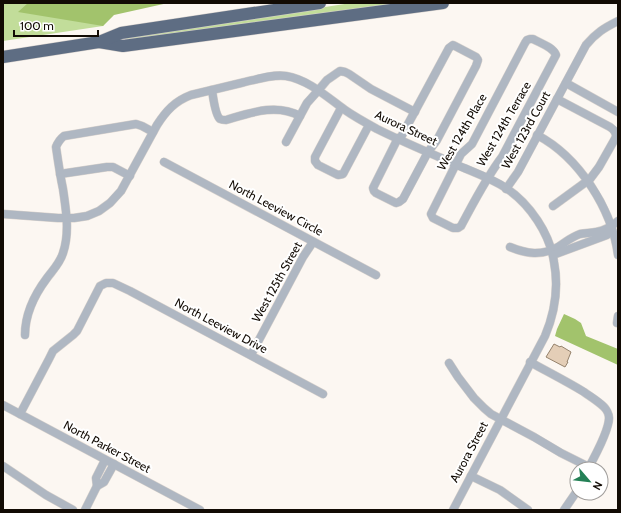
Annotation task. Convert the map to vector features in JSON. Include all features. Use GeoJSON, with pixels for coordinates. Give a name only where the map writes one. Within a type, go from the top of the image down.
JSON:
{"type":"FeatureCollection","features":[{"type":"Feature","properties":{"kind":"highway"},"geometry":{"type":"LineString","coordinates":[[3,56],[99,42],[121,33],[320,3]]}},
{"type":"Feature","properties":{"kind":"highway"},"geometry":{"type":"LineString","coordinates":[[99,42],[123,46],[443,3]]}},
{"type":"Feature","properties":{"kind":"street","name":"West 123rd Court"},"geometry":{"type":"LineString","coordinates":[[506,189],[518,172],[586,46],[594,36],[605,28],[618,22]]}},
{"type":"Feature","properties":{"kind":"street","name":"West 124th Place"},"geometry":{"type":"LineString","coordinates":[[455,228],[433,218],[431,214],[461,154],[472,144],[525,43],[530,38]]}},
{"type":"Feature","properties":{"kind":"street","name":"West 124th Terrace"},"geometry":{"type":"LineString","coordinates":[[455,228],[461,226],[487,178],[502,157],[556,55],[553,49],[530,38]]}},
{"type":"Feature","properties":{"kind":"street"},"geometry":{"type":"LineString","coordinates":[[451,46],[456,46],[478,58],[478,62],[437,140],[428,152],[401,201],[397,203],[376,193],[373,190],[373,186],[415,112],[446,52],[451,46]]}},
{"type":"Feature","properties":{"kind":"street"},"geometry":{"type":"LineString","coordinates":[[286,142],[306,103],[327,80],[340,71],[345,72],[370,89],[415,112]]}},
{"type":"Feature","properties":{"kind":"street","name":"Aurora Street"},"geometry":{"type":"LineString","coordinates":[[3,214],[74,218],[87,216],[99,211],[110,203],[121,191],[153,132],[164,114],[172,106],[191,95],[273,76],[296,78],[309,84],[369,125],[487,178],[506,189],[524,204],[534,215],[548,239],[556,270],[556,299],[545,336],[453,510]]}},
{"type":"Feature","properties":{"kind":"street"},"geometry":{"type":"LineString","coordinates":[[566,83],[618,112]]}},
{"type":"Feature","properties":{"kind":"street"},"geometry":{"type":"LineString","coordinates":[[212,90],[217,114],[222,120],[267,110],[289,111],[300,116]]}},
{"type":"Feature","properties":{"kind":"street"},"geometry":{"type":"LineString","coordinates":[[553,206],[594,175],[616,137],[614,130],[610,127],[557,99]]}},
{"type":"Feature","properties":{"kind":"street"},"geometry":{"type":"LineString","coordinates":[[342,108],[315,157],[314,160],[316,163],[338,175],[343,174],[369,125]]}},
{"type":"Feature","properties":{"kind":"street"},"geometry":{"type":"LineString","coordinates":[[25,335],[27,316],[31,305],[40,288],[63,255],[66,240],[67,218],[56,147],[60,138],[64,136],[136,124],[153,132]]}},
{"type":"Feature","properties":{"kind":"street"},"geometry":{"type":"LineString","coordinates":[[537,135],[548,141],[564,154],[587,181],[602,205],[611,226],[618,255]]}},
{"type":"Feature","properties":{"kind":"street","name":"North Leeview Circle"},"geometry":{"type":"LineString","coordinates":[[164,162],[376,275]]}},
{"type":"Feature","properties":{"kind":"street"},"geometry":{"type":"LineString","coordinates":[[60,174],[113,167],[130,176]]}},
{"type":"Feature","properties":{"kind":"street"},"geometry":{"type":"LineString","coordinates":[[552,252],[566,241],[579,234],[596,232],[611,226],[618,221]]}},
{"type":"Feature","properties":{"kind":"street"},"geometry":{"type":"LineString","coordinates":[[510,247],[521,252],[552,252],[607,235],[611,226]]}},
{"type":"Feature","properties":{"kind":"street"},"geometry":{"type":"LineString","coordinates":[[548,239],[556,243],[566,241]]}},
{"type":"Feature","properties":{"kind":"street","name":"West 125th Street"},"geometry":{"type":"LineString","coordinates":[[251,355],[312,242]]}},
{"type":"Feature","properties":{"kind":"street","name":"North Leeview Drive"},"geometry":{"type":"LineString","coordinates":[[20,414],[49,358],[58,347],[77,331],[100,286],[106,283],[113,283],[130,291],[323,394]]}},
{"type":"Feature","properties":{"kind":"street"},"geometry":{"type":"LineString","coordinates":[[530,362],[591,397],[605,408],[609,417],[608,424],[592,461]]}},
{"type":"Feature","properties":{"kind":"street"},"geometry":{"type":"LineString","coordinates":[[449,363],[458,377],[484,408],[491,414],[576,461]]}},
{"type":"Feature","properties":{"kind":"street","name":"North Parker Street"},"geometry":{"type":"LineString","coordinates":[[3,405],[200,510]]}},
{"type":"Feature","properties":{"kind":"street"},"geometry":{"type":"LineString","coordinates":[[85,510],[97,486],[96,478],[105,460]]}},
{"type":"Feature","properties":{"kind":"street"},"geometry":{"type":"LineString","coordinates":[[97,486],[104,482],[114,464]]}},
{"type":"Feature","properties":{"kind":"street"},"geometry":{"type":"LineString","coordinates":[[3,466],[46,495],[74,510]]}},
{"type":"Feature","properties":{"kind":"street"},"geometry":{"type":"LineString","coordinates":[[471,476],[500,490],[528,510]]}},
{"type":"Feature","properties":{"kind":"street"},"geometry":{"type":"LineString","coordinates":[[564,510],[570,501]]}},
{"type":"Feature","properties":{"kind":"green space"},"geometry":{"type":"Polygon","coordinates":[[[3,3],[115,3],[103,26],[3,41],[3,3]]]}},
{"type":"Feature","properties":{"kind":"green space"},"geometry":{"type":"Polygon","coordinates":[[[28,3],[168,3],[114,15],[103,26],[18,12],[28,3]]]}},
{"type":"Feature","properties":{"kind":"green space"},"geometry":{"type":"Polygon","coordinates":[[[351,3],[410,3],[125,40],[125,38],[351,3]]]}},
{"type":"Feature","properties":{"kind":"green space"},"geometry":{"type":"Polygon","coordinates":[[[564,314],[581,323],[586,336],[618,349],[618,365],[555,336],[564,314]]]}},
{"type":"Feature","properties":{"kind":"building"},"geometry":{"type":"Polygon","coordinates":[[[554,344],[571,352],[565,367],[546,357],[554,344]]]}}]}
